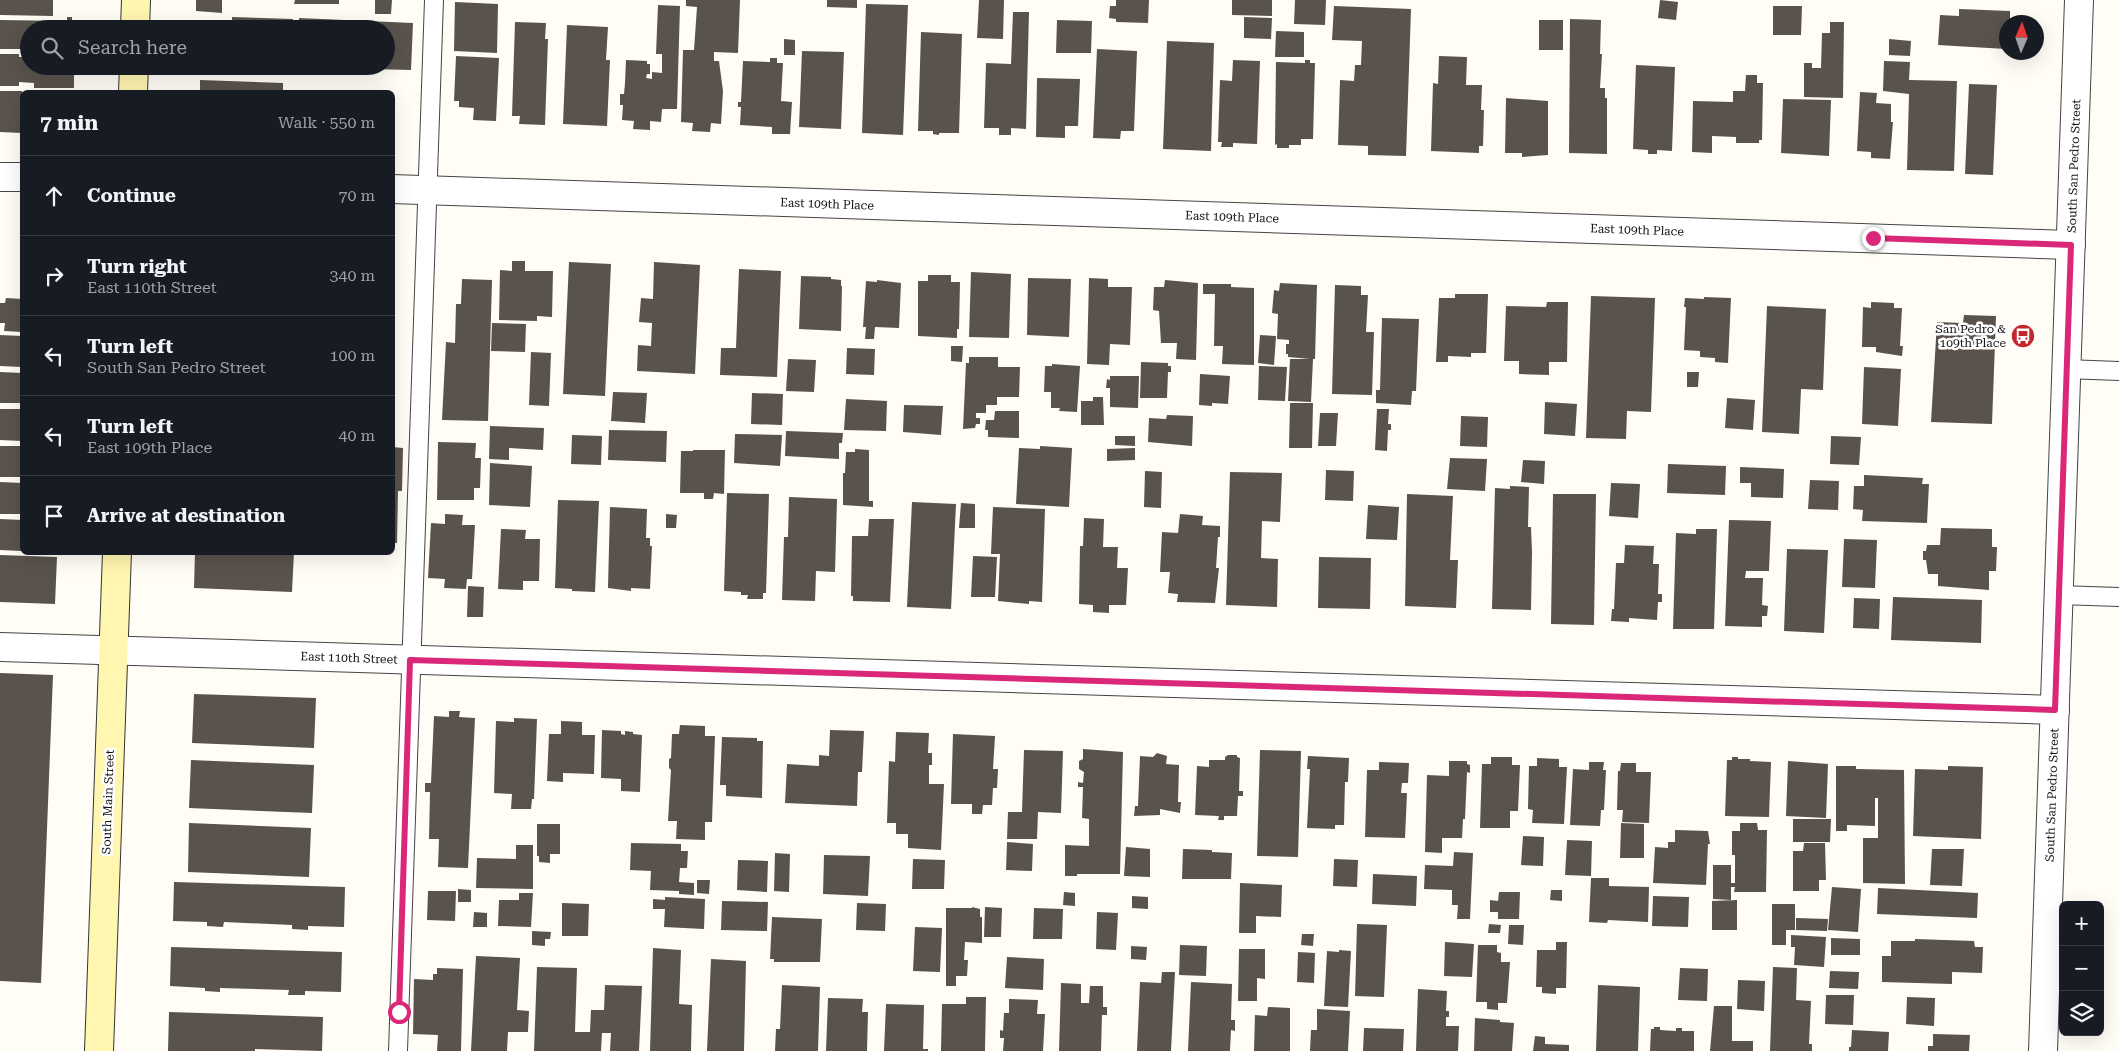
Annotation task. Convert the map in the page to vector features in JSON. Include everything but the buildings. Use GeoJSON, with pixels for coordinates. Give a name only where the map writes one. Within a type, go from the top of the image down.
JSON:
{"type":"FeatureCollection","features":[{"type":"Feature","properties":{"kind":"main road"},"geometry":{"type":"LineString","coordinates":[[135,20],[136,0]]}},
{"type":"Feature","properties":{"kind":"main road"},"geometry":{"type":"LineString","coordinates":[[133,90],[134,75]]}},
{"type":"Feature","properties":{"kind":"main road","name":"South Main Street"},"geometry":{"type":"LineString","coordinates":[[99,1051],[117,555]]}},
{"type":"Feature","properties":{"kind":"street","name":"South San Pedro Street"},"geometry":{"type":"LineString","coordinates":[[2043,1051],[2079,0]]}},
{"type":"Feature","properties":{"kind":"street"},"geometry":{"type":"LineString","coordinates":[[0,177],[20,177]]}},
{"type":"Feature","properties":{"kind":"street","name":"East 109th Place"},"geometry":{"type":"LineString","coordinates":[[395,189],[2071,245]]}},
{"type":"Feature","properties":{"kind":"street","name":"East 110th Street"},"geometry":{"type":"LineString","coordinates":[[0,647],[2055,710]]}},
{"type":"Feature","properties":{"kind":"lane"},"geometry":{"type":"LineString","coordinates":[[398,1051],[434,0]]}},
{"type":"Feature","properties":{"kind":"lane"},"geometry":{"type":"LineString","coordinates":[[2066,369],[2119,371]]}},
{"type":"Feature","properties":{"kind":"lane"},"geometry":{"type":"LineString","coordinates":[[2059,596],[2119,597]]}},
{"type":"Feature","properties":{"kind":"place","name":"San Pedro & 109th Place"},"geometry":{"type":"Point","coordinates":[2023,336]}},
{"type":"Feature","properties":{"kind":"route"},"geometry":{"type":"LineString","coordinates":[[399,1012],[410,660],[2055,710],[2071,245],[1873,238]]}}]}
